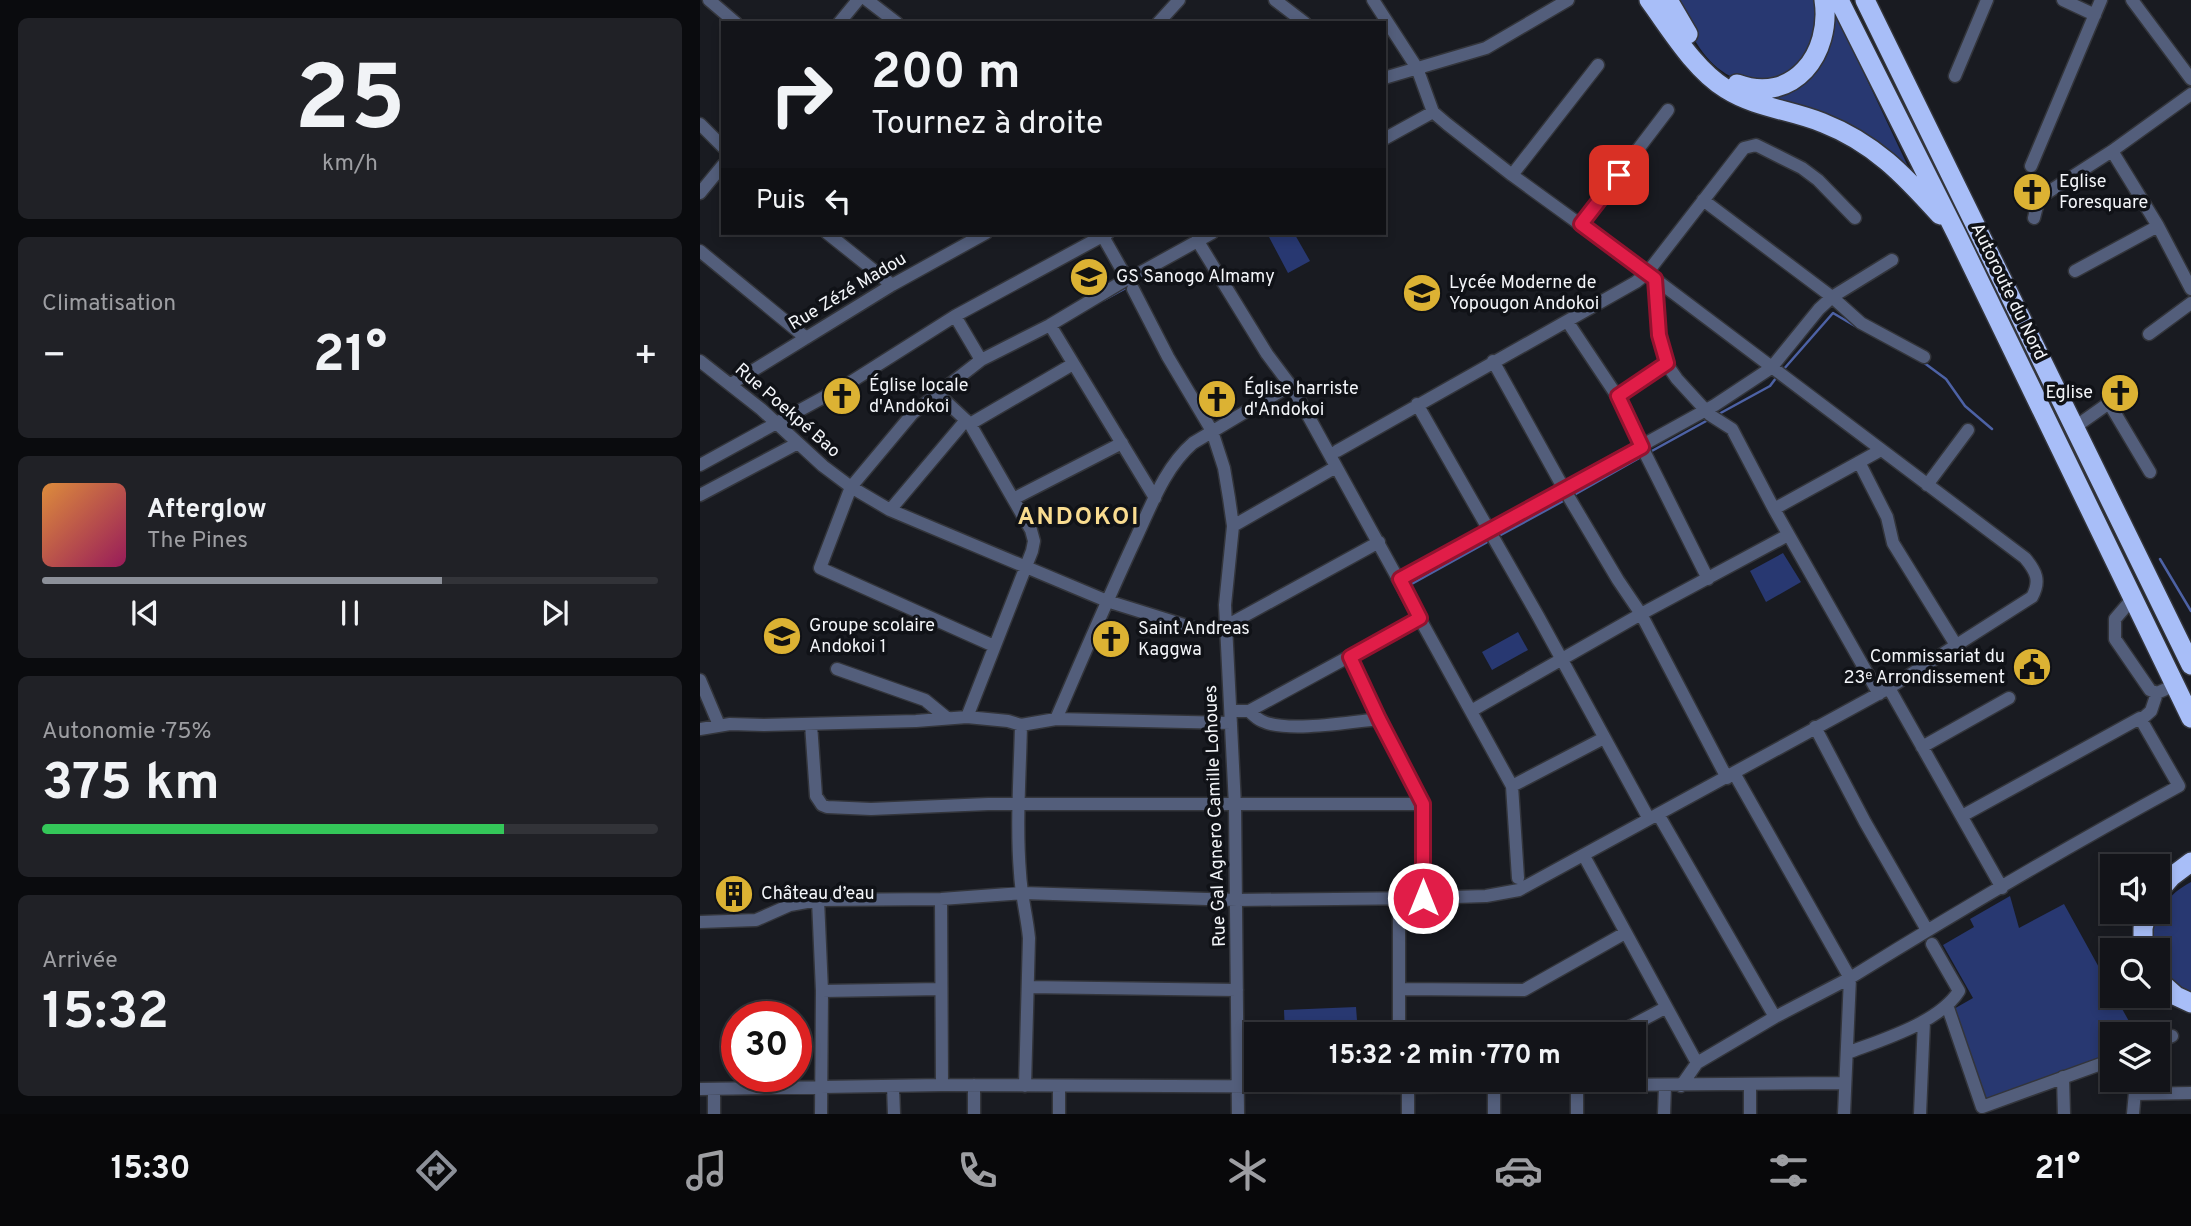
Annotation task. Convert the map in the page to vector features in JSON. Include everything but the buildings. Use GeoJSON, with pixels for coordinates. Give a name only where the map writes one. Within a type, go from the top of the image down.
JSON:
{"type":"FeatureCollection","features":[{"type":"Feature","properties":{"kind":"highway"},"geometry":{"type":"LineString","coordinates":[[1649,0],[1714,80],[1739,96],[1821,122],[1871,146],[1897,169],[1957,234]]}},
{"type":"Feature","properties":{"kind":"highway"},"geometry":{"type":"LineString","coordinates":[[1668,0],[1710,64],[1736,84],[1761,90],[1787,83],[1809,66],[1817,54],[1824,29],[1824,0]]}},
{"type":"Feature","properties":{"kind":"highway","name":"Autoroute du Nord"},"geometry":{"type":"LineString","coordinates":[[1839,0],[1957,234],[2133,598],[2166,689],[2191,718]]}},
{"type":"Feature","properties":{"kind":"highway","name":"Autoroute du Nord"},"geometry":{"type":"LineString","coordinates":[[1865,0],[2191,665]]}},
{"type":"Feature","properties":{"kind":"highway"},"geometry":{"type":"LineString","coordinates":[[2160,599],[2191,636]]}},
{"type":"Feature","properties":{"kind":"highway"},"geometry":{"type":"LineString","coordinates":[[2170,878],[2191,862]]}},
{"type":"Feature","properties":{"kind":"highway"},"geometry":{"type":"LineString","coordinates":[[2170,991],[2191,1003]]}},
{"type":"Feature","properties":{"kind":"street"},"geometry":{"type":"LineString","coordinates":[[709,0],[734,21]]}},
{"type":"Feature","properties":{"kind":"street"},"geometry":{"type":"LineString","coordinates":[[841,21],[858,0]]}},
{"type":"Feature","properties":{"kind":"street"},"geometry":{"type":"LineString","coordinates":[[867,0],[894,21]]}},
{"type":"Feature","properties":{"kind":"street"},"geometry":{"type":"LineString","coordinates":[[1160,21],[1179,0]]}},
{"type":"Feature","properties":{"kind":"street"},"geometry":{"type":"LineString","coordinates":[[1275,0],[1302,21]]}},
{"type":"Feature","properties":{"kind":"street"},"geometry":{"type":"LineString","coordinates":[[700,922],[756,920],[790,905],[818,900],[941,899],[1023,893],[1237,900],[1399,899],[1486,896],[1519,890],[1884,691],[2032,597],[2036,586],[2036,573],[2025,558],[1651,276],[1512,175],[1433,112],[1417,68],[1373,0]]}},
{"type":"Feature","properties":{"kind":"street"},"geometry":{"type":"LineString","coordinates":[[1386,77],[1486,48],[1568,0]]}},
{"type":"Feature","properties":{"kind":"street"},"geometry":{"type":"LineString","coordinates":[[1955,76],[1987,0]]}},
{"type":"Feature","properties":{"kind":"street"},"geometry":{"type":"LineString","coordinates":[[2063,0],[2095,15]]}},
{"type":"Feature","properties":{"kind":"street"},"geometry":{"type":"LineString","coordinates":[[2031,166],[2101,0]]}},
{"type":"Feature","properties":{"kind":"street"},"geometry":{"type":"LineString","coordinates":[[2132,0],[2191,79]]}},
{"type":"Feature","properties":{"kind":"street"},"geometry":{"type":"LineString","coordinates":[[1512,175],[1598,65]]}},
{"type":"Feature","properties":{"kind":"street"},"geometry":{"type":"LineString","coordinates":[[2034,218],[2039,198],[2191,94]]}},
{"type":"Feature","properties":{"kind":"street"},"geometry":{"type":"LineString","coordinates":[[1581,224],[1668,110]]}},
{"type":"Feature","properties":{"kind":"street"},"geometry":{"type":"LineString","coordinates":[[1386,138],[1433,112]]}},
{"type":"Feature","properties":{"kind":"street"},"geometry":{"type":"LineString","coordinates":[[700,124],[721,145]]}},
{"type":"Feature","properties":{"kind":"street"},"geometry":{"type":"LineString","coordinates":[[1338,451],[1493,361],[1651,276],[1741,150],[1756,145],[1807,171],[1855,218]]}},
{"type":"Feature","properties":{"kind":"street"},"geometry":{"type":"LineString","coordinates":[[2112,150],[2158,226],[2191,289]]}},
{"type":"Feature","properties":{"kind":"street"},"geometry":{"type":"LineString","coordinates":[[700,193],[721,167]]}},
{"type":"Feature","properties":{"kind":"street"},"geometry":{"type":"LineString","coordinates":[[1703,200],[1832,297],[1861,323],[1924,357]]}},
{"type":"Feature","properties":{"kind":"street"},"geometry":{"type":"LineString","coordinates":[[2075,271],[2158,226]]}},
{"type":"Feature","properties":{"kind":"street"},"geometry":{"type":"LineString","coordinates":[[830,235],[892,285]]}},
{"type":"Feature","properties":{"kind":"street","name":"Rue Zézé Madou"},"geometry":{"type":"LineString","coordinates":[[731,384],[978,235]]}},
{"type":"Feature","properties":{"kind":"street"},"geometry":{"type":"LineString","coordinates":[[700,466],[896,355],[955,316],[1102,235]]}},
{"type":"Feature","properties":{"kind":"street","name":"Rue Gal Agnero Camille Lohoues"},"geometry":{"type":"LineString","coordinates":[[1105,235],[1132,281],[1168,357],[1212,431],[1224,468],[1233,526],[1226,588],[1226,626],[1235,806],[1238,1114]]}},
{"type":"Feature","properties":{"kind":"street"},"geometry":{"type":"LineString","coordinates":[[994,646],[820,568],[852,487],[913,413],[981,360],[1132,281],[1208,235]]}},
{"type":"Feature","properties":{"kind":"street"},"geometry":{"type":"LineString","coordinates":[[1197,240],[1253,333],[1289,386],[1336,467],[1512,786],[1518,878]]}},
{"type":"Feature","properties":{"kind":"street"},"geometry":{"type":"LineString","coordinates":[[700,251],[806,338]]}},
{"type":"Feature","properties":{"kind":"street"},"geometry":{"type":"LineString","coordinates":[[1400,579],[1706,410],[1770,368],[1832,297],[1892,260]]}},
{"type":"Feature","properties":{"kind":"street"},"geometry":{"type":"LineString","coordinates":[[1651,276],[1659,335],[1667,363],[1677,379],[1706,410],[1731,429],[1788,535],[1884,691],[1922,747],[2002,888]]}},
{"type":"Feature","properties":{"kind":"street"},"geometry":{"type":"LineString","coordinates":[[2148,334],[2191,303]]}},
{"type":"Feature","properties":{"kind":"street"},"geometry":{"type":"LineString","coordinates":[[955,316],[981,360]]}},
{"type":"Feature","properties":{"kind":"street"},"geometry":{"type":"LineString","coordinates":[[1567,321],[1618,396],[1709,579]]}},
{"type":"Feature","properties":{"kind":"street"},"geometry":{"type":"LineString","coordinates":[[1050,325],[1155,498]]}},
{"type":"Feature","properties":{"kind":"street"},"geometry":{"type":"LineString","coordinates":[[1493,361],[1564,489],[1641,614],[1731,775],[1850,978],[1844,1114]]}},
{"type":"Feature","properties":{"kind":"street","name":"Rue Poekpé Bao"},"geometry":{"type":"LineString","coordinates":[[700,362],[731,384],[823,466],[890,510],[1107,601],[1200,630],[1226,626]]}},
{"type":"Feature","properties":{"kind":"street"},"geometry":{"type":"LineString","coordinates":[[890,510],[968,422],[1073,363]]}},
{"type":"Feature","properties":{"kind":"street"},"geometry":{"type":"LineString","coordinates":[[1618,396],[1667,363]]}},
{"type":"Feature","properties":{"kind":"street"},"geometry":{"type":"LineString","coordinates":[[1056,719],[1155,498],[1182,452],[1212,431],[1289,386]]}},
{"type":"Feature","properties":{"kind":"street"},"geometry":{"type":"LineString","coordinates":[[937,393],[968,422],[1015,498],[1033,536],[1032,551],[967,717]]}},
{"type":"Feature","properties":{"kind":"street"},"geometry":{"type":"LineString","coordinates":[[2075,427],[2109,403],[2150,472]]}},
{"type":"Feature","properties":{"kind":"street"},"geometry":{"type":"LineString","coordinates":[[1417,404],[1604,738],[1775,1017]]}},
{"type":"Feature","properties":{"kind":"street"},"geometry":{"type":"LineString","coordinates":[[1927,485],[1968,430]]}},
{"type":"Feature","properties":{"kind":"street"},"geometry":{"type":"LineString","coordinates":[[700,495],[798,443]]}},
{"type":"Feature","properties":{"kind":"street"},"geometry":{"type":"LineString","coordinates":[[1015,498],[1122,443]]}},
{"type":"Feature","properties":{"kind":"street"},"geometry":{"type":"LineString","coordinates":[[1773,509],[1881,450]]}},
{"type":"Feature","properties":{"kind":"street"},"geometry":{"type":"LineString","coordinates":[[1858,462],[1887,517],[1894,543],[1956,645]]}},
{"type":"Feature","properties":{"kind":"street"},"geometry":{"type":"LineString","coordinates":[[1233,526],[1336,467]]}},
{"type":"Feature","properties":{"kind":"street"},"geometry":{"type":"LineString","coordinates":[[1471,710],[1788,535]]}},
{"type":"Feature","properties":{"kind":"street"},"geometry":{"type":"LineString","coordinates":[[1226,626],[1379,542]]}},
{"type":"Feature","properties":{"kind":"street"},"geometry":{"type":"LineString","coordinates":[[2133,598],[2115,619],[2115,639],[2150,690],[2166,689]]}},
{"type":"Feature","properties":{"kind":"street"},"geometry":{"type":"LineString","coordinates":[[700,729],[719,725],[916,721],[967,717],[1021,725],[1056,719],[1231,717],[1249,711],[1420,618]]}},
{"type":"Feature","properties":{"kind":"street"},"geometry":{"type":"LineString","coordinates":[[1350,657],[1423,804],[1423,898]]}},
{"type":"Feature","properties":{"kind":"street"},"geometry":{"type":"LineString","coordinates":[[837,669],[925,700],[947,718]]}},
{"type":"Feature","properties":{"kind":"street"},"geometry":{"type":"LineString","coordinates":[[700,680],[719,725]]}},
{"type":"Feature","properties":{"kind":"street"},"geometry":{"type":"LineString","coordinates":[[1962,816],[2137,718],[2142,719],[2166,689]]}},
{"type":"Feature","properties":{"kind":"street"},"geometry":{"type":"LineString","coordinates":[[1922,747],[2010,698]]}},
{"type":"Feature","properties":{"kind":"street"},"geometry":{"type":"LineString","coordinates":[[1249,711],[1263,722],[1272,724],[1326,725],[1379,719]]}},
{"type":"Feature","properties":{"kind":"street"},"geometry":{"type":"LineString","coordinates":[[1681,1086],[1697,1063],[1775,1017],[1850,978],[2002,888],[2039,863],[2179,786],[2142,719]]}},
{"type":"Feature","properties":{"kind":"street"},"geometry":{"type":"LineString","coordinates":[[811,724],[816,796],[822,805],[827,807],[871,809],[988,804],[1423,804]]}},
{"type":"Feature","properties":{"kind":"street"},"geometry":{"type":"LineString","coordinates":[[1021,725],[1019,861],[1029,938],[1025,1086]]}},
{"type":"Feature","properties":{"kind":"street"},"geometry":{"type":"LineString","coordinates":[[1815,727],[1865,822],[1927,930]]}},
{"type":"Feature","properties":{"kind":"street"},"geometry":{"type":"LineString","coordinates":[[1512,786],[1604,738]]}},
{"type":"Feature","properties":{"kind":"street"},"geometry":{"type":"LineString","coordinates":[[1584,856],[1697,1063]]}},
{"type":"Feature","properties":{"kind":"street"},"geometry":{"type":"LineString","coordinates":[[941,899],[942,1085]]}},
{"type":"Feature","properties":{"kind":"street"},"geometry":{"type":"LineString","coordinates":[[1399,899],[1399,1022]]}},
{"type":"Feature","properties":{"kind":"street"},"geometry":{"type":"LineString","coordinates":[[818,900],[822,991],[821,1114]]}},
{"type":"Feature","properties":{"kind":"street"},"geometry":{"type":"LineString","coordinates":[[1400,989],[1524,990],[1625,933]]}},
{"type":"Feature","properties":{"kind":"street"},"geometry":{"type":"LineString","coordinates":[[1847,1053],[1924,1021],[1959,991],[1932,944]]}},
{"type":"Feature","properties":{"kind":"street"},"geometry":{"type":"LineString","coordinates":[[1028,987],[1237,990]]}},
{"type":"Feature","properties":{"kind":"street"},"geometry":{"type":"LineString","coordinates":[[822,991],[941,989]]}},
{"type":"Feature","properties":{"kind":"street"},"geometry":{"type":"LineString","coordinates":[[1947,1004],[1982,1107],[2100,1064]]}},
{"type":"Feature","properties":{"kind":"street"},"geometry":{"type":"LineString","coordinates":[[1639,1022],[1665,1008]]}},
{"type":"Feature","properties":{"kind":"street"},"geometry":{"type":"LineString","coordinates":[[1920,1114],[1924,1021]]}},
{"type":"Feature","properties":{"kind":"street"},"geometry":{"type":"LineString","coordinates":[[2063,1077],[2064,1114]]}},
{"type":"Feature","properties":{"kind":"street"},"geometry":{"type":"LineString","coordinates":[[1646,1086],[1844,1083]]}},
{"type":"Feature","properties":{"kind":"street"},"geometry":{"type":"LineString","coordinates":[[700,1089],[942,1085],[1244,1086]]}},
{"type":"Feature","properties":{"kind":"street"},"geometry":{"type":"LineString","coordinates":[[974,1085],[974,1114]]}},
{"type":"Feature","properties":{"kind":"street"},"geometry":{"type":"LineString","coordinates":[[892,1086],[894,1114]]}},
{"type":"Feature","properties":{"kind":"street"},"geometry":{"type":"LineString","coordinates":[[1664,1114],[1665,1086]]}},
{"type":"Feature","properties":{"kind":"street"},"geometry":{"type":"LineString","coordinates":[[1750,1114],[1751,1086]]}},
{"type":"Feature","properties":{"kind":"street"},"geometry":{"type":"LineString","coordinates":[[1059,1087],[1059,1114]]}},
{"type":"Feature","properties":{"kind":"street"},"geometry":{"type":"LineString","coordinates":[[714,1089],[714,1114]]}},
{"type":"Feature","properties":{"kind":"street"},"geometry":{"type":"LineString","coordinates":[[1403,1092],[1408,1114]]}},
{"type":"Feature","properties":{"kind":"street"},"geometry":{"type":"LineString","coordinates":[[1494,1092],[1494,1114]]}},
{"type":"Feature","properties":{"kind":"street"},"geometry":{"type":"LineString","coordinates":[[1577,1092],[1577,1114]]}},
{"type":"Feature","properties":{"kind":"street"},"geometry":{"type":"LineString","coordinates":[[2133,1114],[2135,1094],[2191,1093]]}},
{"type":"Feature","properties":{"kind":"shaded area"},"geometry":{"type":"Polygon","coordinates":[[[1673,0],[1814,0],[1814,30],[1804,57],[1795,68],[1769,80],[1741,79],[1725,73],[1706,57],[1673,0]]]}},
{"type":"Feature","properties":{"kind":"shaded area"},"geometry":{"type":"Polygon","coordinates":[[[1832,6],[1913,177],[1772,99],[1804,80],[1824,58],[1831,39],[1832,6]]]}},
{"type":"Feature","properties":{"kind":"shaded area"},"geometry":{"type":"Polygon","coordinates":[[[1295,235],[1310,261],[1288,273],[1269,237],[1295,235]]]}},
{"type":"Feature","properties":{"kind":"shaded area"},"geometry":{"type":"Polygon","coordinates":[[[1783,553],[1801,582],[1766,602],[1750,571],[1783,553]]]}},
{"type":"Feature","properties":{"kind":"shaded area"},"geometry":{"type":"Polygon","coordinates":[[[1518,632],[1528,650],[1492,670],[1482,652],[1518,632]]]}},
{"type":"Feature","properties":{"kind":"shaded area"},"geometry":{"type":"Polygon","coordinates":[[[2191,882],[2191,995],[2170,983],[2170,938],[2152,938],[2154,924],[2170,924],[2170,898],[2191,882]]]}},
{"type":"Feature","properties":{"kind":"shaded area"},"geometry":{"type":"Polygon","coordinates":[[[2010,896],[2019,928],[2064,904],[2100,969],[2100,1008],[2122,1008],[2129,1022],[2100,1022],[2100,1059],[1983,1105],[1952,1010],[1973,998],[1943,945],[1974,927],[1970,919],[2010,896]]]}},
{"type":"Feature","properties":{"kind":"shaded area"},"geometry":{"type":"Polygon","coordinates":[[[1356,1007],[1357,1022],[1284,1022],[1284,1010],[1356,1007]]]}},
{"type":"Feature","properties":{"kind":"waterway"},"geometry":{"type":"LineString","coordinates":[[1104,300],[1135,283],[1134,280]]}},
{"type":"Feature","properties":{"kind":"waterway"},"geometry":{"type":"LineString","coordinates":[[1783,370],[1833,313],[1855,326]]}},
{"type":"Feature","properties":{"kind":"waterway"},"geometry":{"type":"LineString","coordinates":[[1923,362],[1946,379],[1965,406],[1992,429]]}},
{"type":"Feature","properties":{"kind":"waterway"},"geometry":{"type":"LineString","coordinates":[[1717,415],[1770,386],[1776,378]]}},
{"type":"Feature","properties":{"kind":"waterway"},"geometry":{"type":"LineString","coordinates":[[1650,452],[1708,420]]}},
{"type":"Feature","properties":{"kind":"waterway"},"geometry":{"type":"LineString","coordinates":[[1574,495],[1641,457]]}},
{"type":"Feature","properties":{"kind":"waterway"},"geometry":{"type":"LineString","coordinates":[[1497,537],[1565,500]]}},
{"type":"Feature","properties":{"kind":"waterway"},"geometry":{"type":"LineString","coordinates":[[1408,586],[1491,540]]}},
{"type":"Feature","properties":{"kind":"waterway"},"geometry":{"type":"LineString","coordinates":[[2160,559],[2191,611]]}},
{"type":"Feature","properties":{"kind":"place","name":"Eglise Foresquare"},"geometry":{"type":"Point","coordinates":[2032,192]}},
{"type":"Feature","properties":{"kind":"place","name":"GS Sanogo Almamy"},"geometry":{"type":"Point","coordinates":[1089,277]}},
{"type":"Feature","properties":{"kind":"place","name":"Lycée Moderne de Yopougon Andokoi"},"geometry":{"type":"Point","coordinates":[1422,293]}},
{"type":"Feature","properties":{"kind":"place","name":"Eglise"},"geometry":{"type":"Point","coordinates":[2120,393]}},
{"type":"Feature","properties":{"kind":"place","name":"Église locale d'Andokoi"},"geometry":{"type":"Point","coordinates":[842,396]}},
{"type":"Feature","properties":{"kind":"place","name":"Église harriste d'Andokoi"},"geometry":{"type":"Point","coordinates":[1217,399]}},
{"type":"Feature","properties":{"kind":"place","name":"Groupe scolaire Andokoi 1"},"geometry":{"type":"Point","coordinates":[782,636]}},
{"type":"Feature","properties":{"kind":"place","name":"Saint Andreas Kaggwa"},"geometry":{"type":"Point","coordinates":[1111,639]}},
{"type":"Feature","properties":{"kind":"place","name":"Commissariat du 23ᵉ Arrondissement"},"geometry":{"type":"Point","coordinates":[2032,667]}},
{"type":"Feature","properties":{"kind":"place","name":"Château d’eau"},"geometry":{"type":"Point","coordinates":[734,894]}},
{"type":"Feature","properties":{"kind":"district","name":"ANDOKOI"},"geometry":{"type":"Point","coordinates":[1079,518]}},
{"type":"Feature","properties":{"kind":"route"},"geometry":{"type":"LineString","coordinates":[[1423,898],[1423,804],[1350,657],[1420,618],[1400,579],[1642,447],[1618,396],[1667,363],[1659,335],[1655,279],[1581,224],[1619,175]]}}]}
